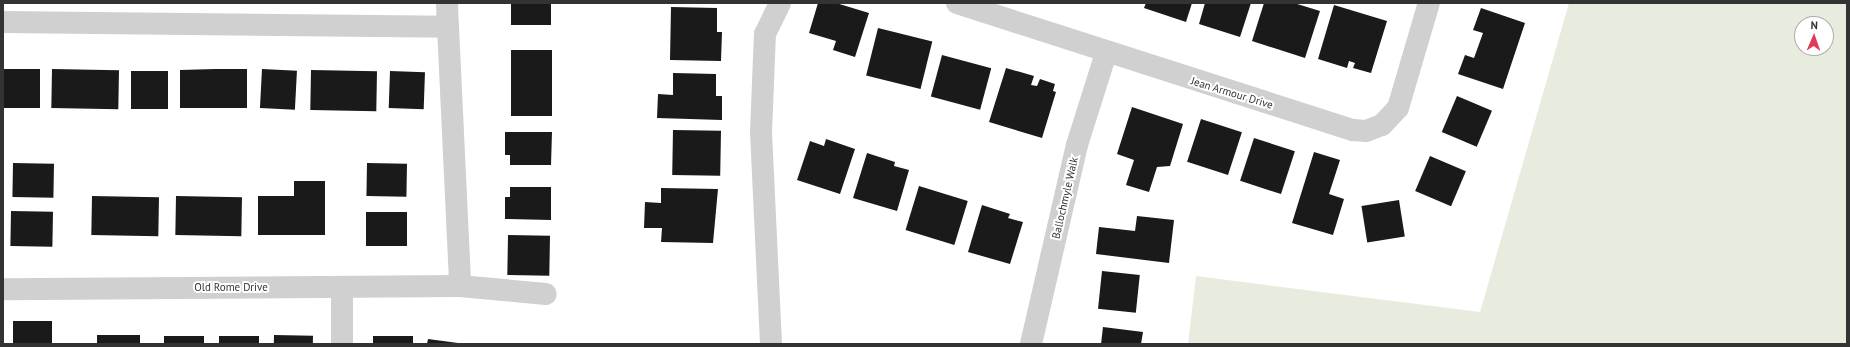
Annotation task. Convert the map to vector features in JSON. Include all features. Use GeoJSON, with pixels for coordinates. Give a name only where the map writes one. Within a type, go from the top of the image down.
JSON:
{"type":"FeatureCollection","features":[{"type":"Feature","properties":{"kind":"street"},"geometry":{"type":"LineString","coordinates":[[447,3],[460,286]]}},
{"type":"Feature","properties":{"kind":"street"},"geometry":{"type":"LineString","coordinates":[[771,344],[761,132],[765,34],[780,3]]}},
{"type":"Feature","properties":{"kind":"street","name":"Jean Armour Drive"},"geometry":{"type":"LineString","coordinates":[[957,3],[1106,53],[1353,130],[1366,131],[1382,125],[1398,108],[1429,3]]}},
{"type":"Feature","properties":{"kind":"street"},"geometry":{"type":"LineString","coordinates":[[3,22],[448,27]]}},
{"type":"Feature","properties":{"kind":"street","name":"Ballochmyle Walk"},"geometry":{"type":"LineString","coordinates":[[1031,344],[1077,145],[1106,53]]}},
{"type":"Feature","properties":{"kind":"street","name":"Old Rome Drive"},"geometry":{"type":"LineString","coordinates":[[3,289],[460,286],[546,294]]}},
{"type":"Feature","properties":{"kind":"street"},"geometry":{"type":"LineString","coordinates":[[342,287],[342,344]]}},
{"type":"Feature","properties":{"kind":"shaded area"},"geometry":{"type":"Polygon","coordinates":[[[1569,3],[1847,3],[1847,344],[1188,344],[1196,276],[1480,312],[1569,3]]]}},
{"type":"Feature","properties":{"kind":"building"},"geometry":{"type":"Polygon","coordinates":[[[511,3],[551,3],[551,25],[511,25],[511,3]]]}},
{"type":"Feature","properties":{"kind":"building"},"geometry":{"type":"Polygon","coordinates":[[[818,3],[836,3],[869,13],[855,57],[833,50],[836,41],[809,33],[818,3]]]}},
{"type":"Feature","properties":{"kind":"building"},"geometry":{"type":"Polygon","coordinates":[[[1146,3],[1192,3],[1186,22],[1144,8],[1146,3]]]}},
{"type":"Feature","properties":{"kind":"building"},"geometry":{"type":"Polygon","coordinates":[[[1205,3],[1251,3],[1240,37],[1199,24],[1205,3]]]}},
{"type":"Feature","properties":{"kind":"building"},"geometry":{"type":"Polygon","coordinates":[[[1264,3],[1294,3],[1320,11],[1305,58],[1252,41],[1264,3]]]}},
{"type":"Feature","properties":{"kind":"building"},"geometry":{"type":"Polygon","coordinates":[[[1334,5],[1387,21],[1371,73],[1353,68],[1355,63],[1349,61],[1347,68],[1318,59],[1334,5]]]}},
{"type":"Feature","properties":{"kind":"building"},"geometry":{"type":"Polygon","coordinates":[[[671,7],[717,8],[717,32],[722,32],[721,61],[670,60],[671,7]]]}},
{"type":"Feature","properties":{"kind":"building"},"geometry":{"type":"Polygon","coordinates":[[[1481,8],[1525,23],[1503,89],[1458,74],[1465,55],[1474,58],[1483,33],[1473,30],[1481,8]]]}},
{"type":"Feature","properties":{"kind":"building"},"geometry":{"type":"Polygon","coordinates":[[[878,28],[932,42],[920,89],[866,76],[878,28]]]}},
{"type":"Feature","properties":{"kind":"building"},"geometry":{"type":"Polygon","coordinates":[[[511,50],[552,50],[552,116],[511,116],[511,50]]]}},
{"type":"Feature","properties":{"kind":"building"},"geometry":{"type":"Polygon","coordinates":[[[942,55],[991,68],[980,110],[931,97],[942,55]]]}},
{"type":"Feature","properties":{"kind":"building"},"geometry":{"type":"Polygon","coordinates":[[[1006,68],[1034,76],[1031,85],[1037,86],[1040,79],[1055,84],[1053,91],[1056,92],[1042,138],[989,122],[1006,68]]]}},
{"type":"Feature","properties":{"kind":"building"},"geometry":{"type":"Polygon","coordinates":[[[4,69],[40,69],[40,108],[4,108],[4,69]]]}},
{"type":"Feature","properties":{"kind":"building"},"geometry":{"type":"Polygon","coordinates":[[[52,69],[119,70],[118,109],[51,108],[52,69]]]}},
{"type":"Feature","properties":{"kind":"building"},"geometry":{"type":"Polygon","coordinates":[[[247,69],[247,108],[180,108],[180,70],[247,69]]]}},
{"type":"Feature","properties":{"kind":"building"},"geometry":{"type":"Polygon","coordinates":[[[262,69],[297,71],[295,110],[260,108],[262,69]]]}},
{"type":"Feature","properties":{"kind":"building"},"geometry":{"type":"Polygon","coordinates":[[[311,70],[377,71],[376,111],[310,110],[311,70]]]}},
{"type":"Feature","properties":{"kind":"building"},"geometry":{"type":"Polygon","coordinates":[[[131,71],[168,71],[168,109],[131,109],[131,71]]]}},
{"type":"Feature","properties":{"kind":"building"},"geometry":{"type":"Polygon","coordinates":[[[390,71],[425,72],[424,109],[389,108],[390,71]]]}},
{"type":"Feature","properties":{"kind":"building"},"geometry":{"type":"Polygon","coordinates":[[[673,73],[716,74],[716,96],[722,96],[722,120],[657,118],[658,94],[673,95],[673,73]]]}},
{"type":"Feature","properties":{"kind":"building"},"geometry":{"type":"Polygon","coordinates":[[[1457,96],[1492,111],[1477,147],[1442,132],[1457,96]]]}},
{"type":"Feature","properties":{"kind":"building"},"geometry":{"type":"Polygon","coordinates":[[[1132,107],[1183,124],[1170,166],[1157,167],[1149,192],[1126,185],[1134,160],[1117,154],[1132,107]]]}},
{"type":"Feature","properties":{"kind":"building"},"geometry":{"type":"Polygon","coordinates":[[[1201,119],[1242,132],[1228,175],[1187,162],[1201,119]]]}},
{"type":"Feature","properties":{"kind":"building"},"geometry":{"type":"Polygon","coordinates":[[[673,130],[721,131],[720,176],[672,175],[673,130]]]}},
{"type":"Feature","properties":{"kind":"building"},"geometry":{"type":"Polygon","coordinates":[[[505,132],[552,132],[551,165],[510,165],[510,155],[505,155],[505,132]]]}},
{"type":"Feature","properties":{"kind":"building"},"geometry":{"type":"Polygon","coordinates":[[[1254,138],[1295,151],[1281,194],[1240,181],[1254,138]]]}},
{"type":"Feature","properties":{"kind":"building"},"geometry":{"type":"Polygon","coordinates":[[[826,139],[855,149],[840,194],[797,180],[810,141],[824,146],[826,139]]]}},
{"type":"Feature","properties":{"kind":"building"},"geometry":{"type":"Polygon","coordinates":[[[1314,152],[1340,160],[1329,194],[1344,199],[1333,235],[1292,223],[1314,152]]]}},
{"type":"Feature","properties":{"kind":"building"},"geometry":{"type":"Polygon","coordinates":[[[867,153],[895,162],[894,166],[909,170],[897,211],[853,198],[867,153]]]}},
{"type":"Feature","properties":{"kind":"building"},"geometry":{"type":"Polygon","coordinates":[[[1430,156],[1466,171],[1451,206],[1415,191],[1430,156]]]}},
{"type":"Feature","properties":{"kind":"building"},"geometry":{"type":"Polygon","coordinates":[[[13,163],[54,164],[53,198],[12,197],[13,163]]]}},
{"type":"Feature","properties":{"kind":"building"},"geometry":{"type":"Polygon","coordinates":[[[367,163],[407,164],[406,197],[366,196],[367,163]]]}},
{"type":"Feature","properties":{"kind":"building"},"geometry":{"type":"Polygon","coordinates":[[[294,181],[325,181],[325,235],[258,235],[258,196],[294,196],[294,181]]]}},
{"type":"Feature","properties":{"kind":"building"},"geometry":{"type":"Polygon","coordinates":[[[919,186],[968,201],[954,245],[906,230],[919,186]]]}},
{"type":"Feature","properties":{"kind":"building"},"geometry":{"type":"Polygon","coordinates":[[[510,187],[551,187],[551,220],[505,219],[505,197],[510,197],[510,187]]]}},
{"type":"Feature","properties":{"kind":"building"},"geometry":{"type":"Polygon","coordinates":[[[661,188],[718,189],[713,243],[661,242],[662,228],[644,228],[645,202],[661,203],[661,188]]]}},
{"type":"Feature","properties":{"kind":"building"},"geometry":{"type":"Polygon","coordinates":[[[92,196],[159,197],[158,236],[91,235],[92,196]]]}},
{"type":"Feature","properties":{"kind":"building"},"geometry":{"type":"Polygon","coordinates":[[[176,196],[242,197],[241,236],[175,235],[176,196]]]}},
{"type":"Feature","properties":{"kind":"building"},"geometry":{"type":"Polygon","coordinates":[[[1399,200],[1405,237],[1367,242],[1361,206],[1399,200]]]}},
{"type":"Feature","properties":{"kind":"building"},"geometry":{"type":"Polygon","coordinates":[[[982,205],[1010,214],[1008,218],[1023,222],[1010,264],[968,252],[982,205]]]}},
{"type":"Feature","properties":{"kind":"building"},"geometry":{"type":"Polygon","coordinates":[[[11,211],[53,212],[52,247],[10,246],[11,211]]]}},
{"type":"Feature","properties":{"kind":"building"},"geometry":{"type":"Polygon","coordinates":[[[366,212],[407,212],[407,246],[366,246],[366,212]]]}},
{"type":"Feature","properties":{"kind":"building"},"geometry":{"type":"Polygon","coordinates":[[[1137,216],[1174,220],[1169,263],[1096,254],[1099,227],[1135,231],[1137,216]]]}},
{"type":"Feature","properties":{"kind":"building"},"geometry":{"type":"Polygon","coordinates":[[[508,235],[550,236],[549,276],[507,275],[508,235]]]}},
{"type":"Feature","properties":{"kind":"building"},"geometry":{"type":"Polygon","coordinates":[[[1102,271],[1140,275],[1136,313],[1098,309],[1102,271]]]}},
{"type":"Feature","properties":{"kind":"building"},"geometry":{"type":"Polygon","coordinates":[[[13,321],[52,321],[52,344],[13,344],[13,321]]]}},
{"type":"Feature","properties":{"kind":"building"},"geometry":{"type":"Polygon","coordinates":[[[1103,327],[1143,332],[1141,344],[1101,344],[1103,327]]]}},
{"type":"Feature","properties":{"kind":"building"},"geometry":{"type":"Polygon","coordinates":[[[97,335],[140,335],[140,344],[97,344],[97,335]]]}},
{"type":"Feature","properties":{"kind":"building"},"geometry":{"type":"Polygon","coordinates":[[[274,335],[313,336],[313,344],[274,344],[274,335]]]}},
{"type":"Feature","properties":{"kind":"building"},"geometry":{"type":"Polygon","coordinates":[[[164,336],[204,336],[204,344],[164,344],[164,336]]]}},
{"type":"Feature","properties":{"kind":"building"},"geometry":{"type":"Polygon","coordinates":[[[219,336],[259,336],[259,344],[219,344],[219,336]]]}},
{"type":"Feature","properties":{"kind":"building"},"geometry":{"type":"Polygon","coordinates":[[[373,336],[413,336],[413,344],[373,344],[373,336]]]}},
{"type":"Feature","properties":{"kind":"building"},"geometry":{"type":"Polygon","coordinates":[[[428,339],[458,343],[458,344],[427,344],[428,339]]]}}]}
